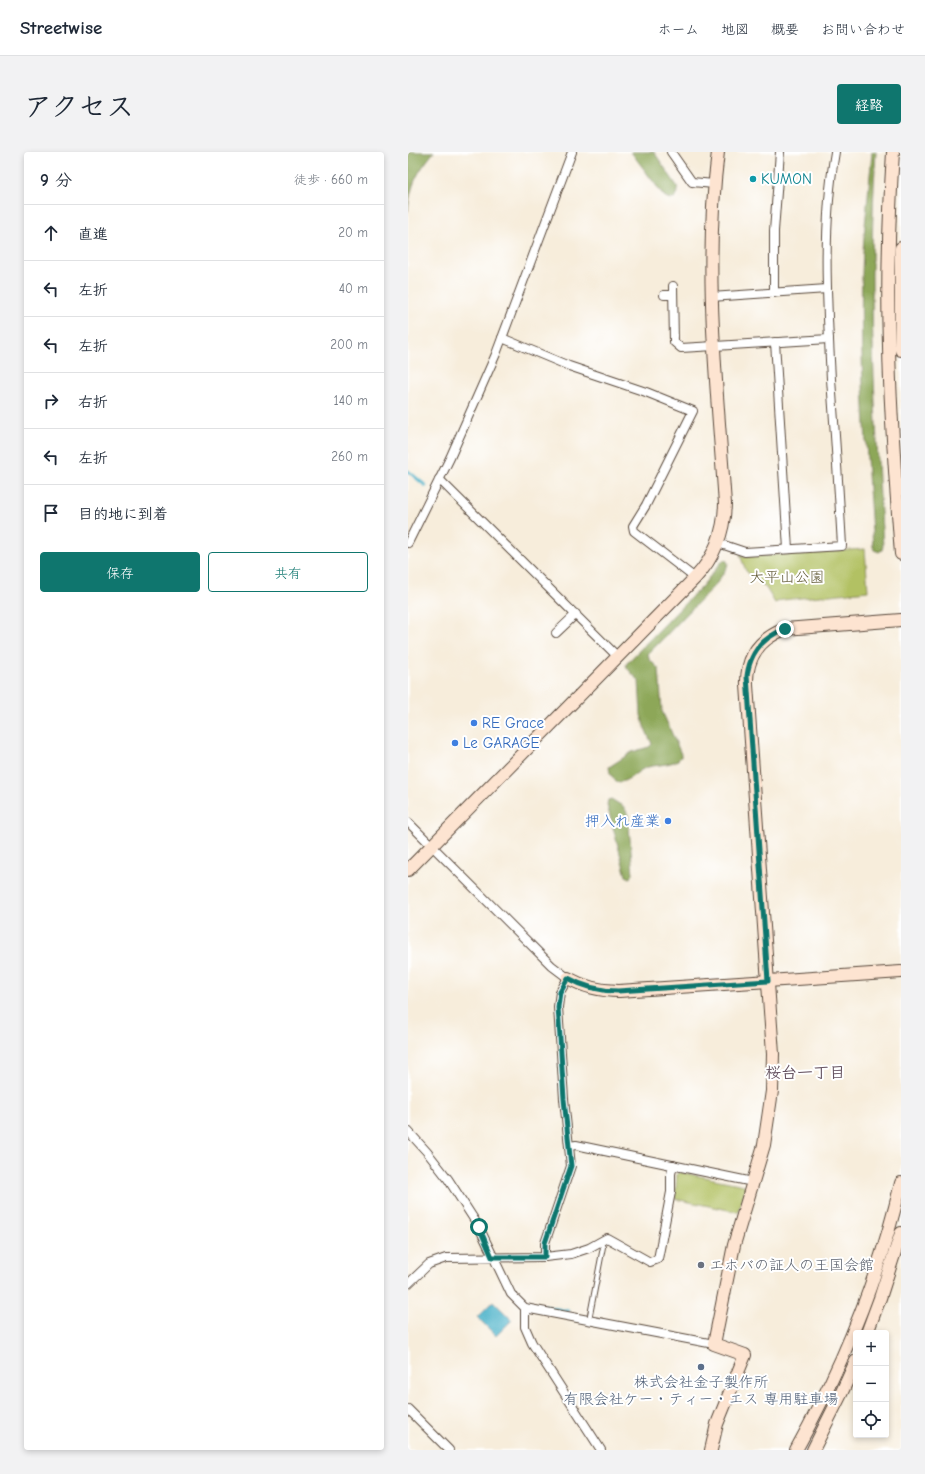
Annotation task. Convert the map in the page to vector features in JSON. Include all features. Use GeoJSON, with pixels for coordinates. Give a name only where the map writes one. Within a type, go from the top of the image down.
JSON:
{"type":"FeatureCollection","features":[{"type":"Feature","properties":{"kind":"street"},"geometry":{"type":"LineString","coordinates":[[408,543],[456,444],[502,338],[572,152]]}},
{"type":"Feature","properties":{"kind":"street"},"geometry":{"type":"LineString","coordinates":[[671,152],[692,182],[714,184]]}},
{"type":"Feature","properties":{"kind":"street"},"geometry":{"type":"LineString","coordinates":[[408,870],[695,578],[708,562],[718,543],[723,525],[725,504],[711,297],[714,184],[718,152]]}},
{"type":"Feature","properties":{"kind":"street"},"geometry":{"type":"LineString","coordinates":[[774,293],[774,231],[780,152]]}},
{"type":"Feature","properties":{"kind":"street"},"geometry":{"type":"LineString","coordinates":[[718,543],[745,552],[842,546],[827,289],[830,193],[835,152]]}},
{"type":"Feature","properties":{"kind":"street"},"geometry":{"type":"LineString","coordinates":[[893,152],[889,242],[889,346],[892,428],[901,554]]}},
{"type":"Feature","properties":{"kind":"street"},"geometry":{"type":"LineString","coordinates":[[901,248],[901,350]]}},
{"type":"Feature","properties":{"kind":"street"},"geometry":{"type":"LineString","coordinates":[[673,286],[674,342],[681,348],[829,339]]}},
{"type":"Feature","properties":{"kind":"street"},"geometry":{"type":"LineString","coordinates":[[711,297],[827,289]]}},
{"type":"Feature","properties":{"kind":"street"},"geometry":{"type":"LineString","coordinates":[[664,295],[673,295]]}},
{"type":"Feature","properties":{"kind":"street"},"geometry":{"type":"LineString","coordinates":[[502,338],[569,366],[646,392],[693,411],[646,505],[633,526],[634,531],[695,578]]}},
{"type":"Feature","properties":{"kind":"street"},"geometry":{"type":"LineString","coordinates":[[775,342],[788,549]]}},
{"type":"Feature","properties":{"kind":"street"},"geometry":{"type":"LineString","coordinates":[[439,479],[618,656]]}},
{"type":"Feature","properties":{"kind":"street"},"geometry":{"type":"LineString","coordinates":[[556,633],[576,614]]}},
{"type":"Feature","properties":{"kind":"street"},"geometry":{"type":"LineString","coordinates":[[714,1344],[734,1245],[754,1182],[767,1133],[772,1091],[773,1054],[747,685],[747,676],[751,658],[758,646],[768,637],[785,629],[901,620]]}},
{"type":"Feature","properties":{"kind":"street"},"geometry":{"type":"LineString","coordinates":[[408,822],[552,966],[568,978],[588,987],[598,990],[618,991],[901,972]]}},
{"type":"Feature","properties":{"kind":"street"},"geometry":{"type":"LineString","coordinates":[[545,1257],[545,1243],[571,1166],[558,1007],[560,992],[568,978]]}},
{"type":"Feature","properties":{"kind":"street"},"geometry":{"type":"LineString","coordinates":[[408,1131],[448,1179],[479,1227],[510,1294],[525,1308],[714,1344],[745,1355],[717,1424],[711,1450]]}},
{"type":"Feature","properties":{"kind":"street"},"geometry":{"type":"LineString","coordinates":[[569,1146],[576,1145],[754,1182]]}},
{"type":"Feature","properties":{"kind":"street"},"geometry":{"type":"LineString","coordinates":[[408,1284],[423,1270],[437,1260],[454,1257],[545,1257],[571,1254],[589,1248],[607,1238],[650,1262],[658,1259],[671,1192],[671,1174],[673,1165]]}},
{"type":"Feature","properties":{"kind":"street"},"geometry":{"type":"LineString","coordinates":[[796,1450],[837,1370],[864,1307],[882,1256],[901,1183]]}},
{"type":"Feature","properties":{"kind":"street"},"geometry":{"type":"LineString","coordinates":[[868,1330],[887,1279],[901,1232]]}},
{"type":"Feature","properties":{"kind":"street"},"geometry":{"type":"LineString","coordinates":[[525,1308],[525,1327],[532,1343],[600,1450]]}},
{"type":"Feature","properties":{"kind":"street"},"geometry":{"type":"LineString","coordinates":[[813,1450],[854,1366]]}},
{"type":"Feature","properties":{"kind":"street"},"geometry":{"type":"LineString","coordinates":[[408,1409],[449,1450]]}},
{"type":"Feature","properties":{"kind":"lane"},"geometry":{"type":"LineString","coordinates":[[589,1320],[603,1247],[600,1242]]}},
{"type":"Feature","properties":{"kind":"green space"},"geometry":{"type":"Polygon","coordinates":[[[408,152],[434,152],[423,166],[416,179],[411,193],[408,211],[408,152]]]}},
{"type":"Feature","properties":{"kind":"green space"},"geometry":{"type":"Polygon","coordinates":[[[631,152],[654,152],[677,186],[678,192],[675,198],[669,199],[664,196],[631,152]]]}},
{"type":"Feature","properties":{"kind":"green space"},"geometry":{"type":"Polygon","coordinates":[[[872,152],[876,152],[872,251],[873,349],[883,546],[882,550],[879,552],[874,550],[873,547],[864,410],[861,307],[865,228],[872,152]]]}},
{"type":"Feature","properties":{"kind":"green space","name":"大平山公園"},"geometry":{"type":"Polygon","coordinates":[[[865,549],[868,591],[782,600],[775,603],[766,588],[746,571],[740,555],[744,557],[865,549]]]}},
{"type":"Feature","properties":{"kind":"green space"},"geometry":{"type":"Polygon","coordinates":[[[723,560],[726,560],[728,563],[727,567],[717,583],[648,654],[649,659],[659,669],[662,711],[681,757],[674,762],[645,768],[627,780],[616,782],[610,773],[609,767],[632,752],[649,747],[652,744],[641,715],[639,681],[627,668],[626,664],[703,585],[723,560]]]}},
{"type":"Feature","properties":{"kind":"green space"},"geometry":{"type":"Polygon","coordinates":[[[611,799],[624,807],[628,815],[633,874],[630,878],[626,876],[607,805],[608,800],[611,799]]]}},
{"type":"Feature","properties":{"kind":"green space"},"geometry":{"type":"Polygon","coordinates":[[[679,1172],[744,1185],[746,1188],[738,1212],[675,1199],[677,1174],[679,1172]]]}},
{"type":"Feature","properties":{"kind":"water"},"geometry":{"type":"Polygon","coordinates":[[[493,1301],[512,1320],[496,1336],[477,1317],[493,1301]]]}},
{"type":"Feature","properties":{"kind":"waterway"},"geometry":{"type":"LineString","coordinates":[[408,471],[426,486]]}},
{"type":"Feature","properties":{"kind":"waterway"},"geometry":{"type":"LineString","coordinates":[[526,1303],[568,1311]]}},
{"type":"Feature","properties":{"kind":"place","name":"KUMON"},"geometry":{"type":"Point","coordinates":[753,179]}},
{"type":"Feature","properties":{"kind":"place","name":"RE Grace"},"geometry":{"type":"Point","coordinates":[474,723]}},
{"type":"Feature","properties":{"kind":"place","name":"Le GARAGE"},"geometry":{"type":"Point","coordinates":[455,743]}},
{"type":"Feature","properties":{"kind":"place","name":"押入れ産業"},"geometry":{"type":"Point","coordinates":[668,821]}},
{"type":"Feature","properties":{"kind":"place","name":"エホバの証人の王国会館"},"geometry":{"type":"Point","coordinates":[701,1265]}},
{"type":"Feature","properties":{"kind":"place","name":"株式会社金子製作所 有限会社ケー・ティー・エス 専用駐車場"},"geometry":{"type":"Point","coordinates":[701,1367]}},
{"type":"Feature","properties":{"kind":"district","name":"桜台一丁目"},"geometry":{"type":"Point","coordinates":[805,1072]}},
{"type":"Feature","properties":{"kind":"route"},"geometry":{"type":"LineString","coordinates":[[479,1227],[492,1257],[545,1257],[545,1243],[571,1166],[564,1099],[558,1007],[558,1000],[562,986],[568,978],[588,987],[608,991],[768,981],[747,676],[751,658],[761,643],[776,632],[785,629]]}}]}
